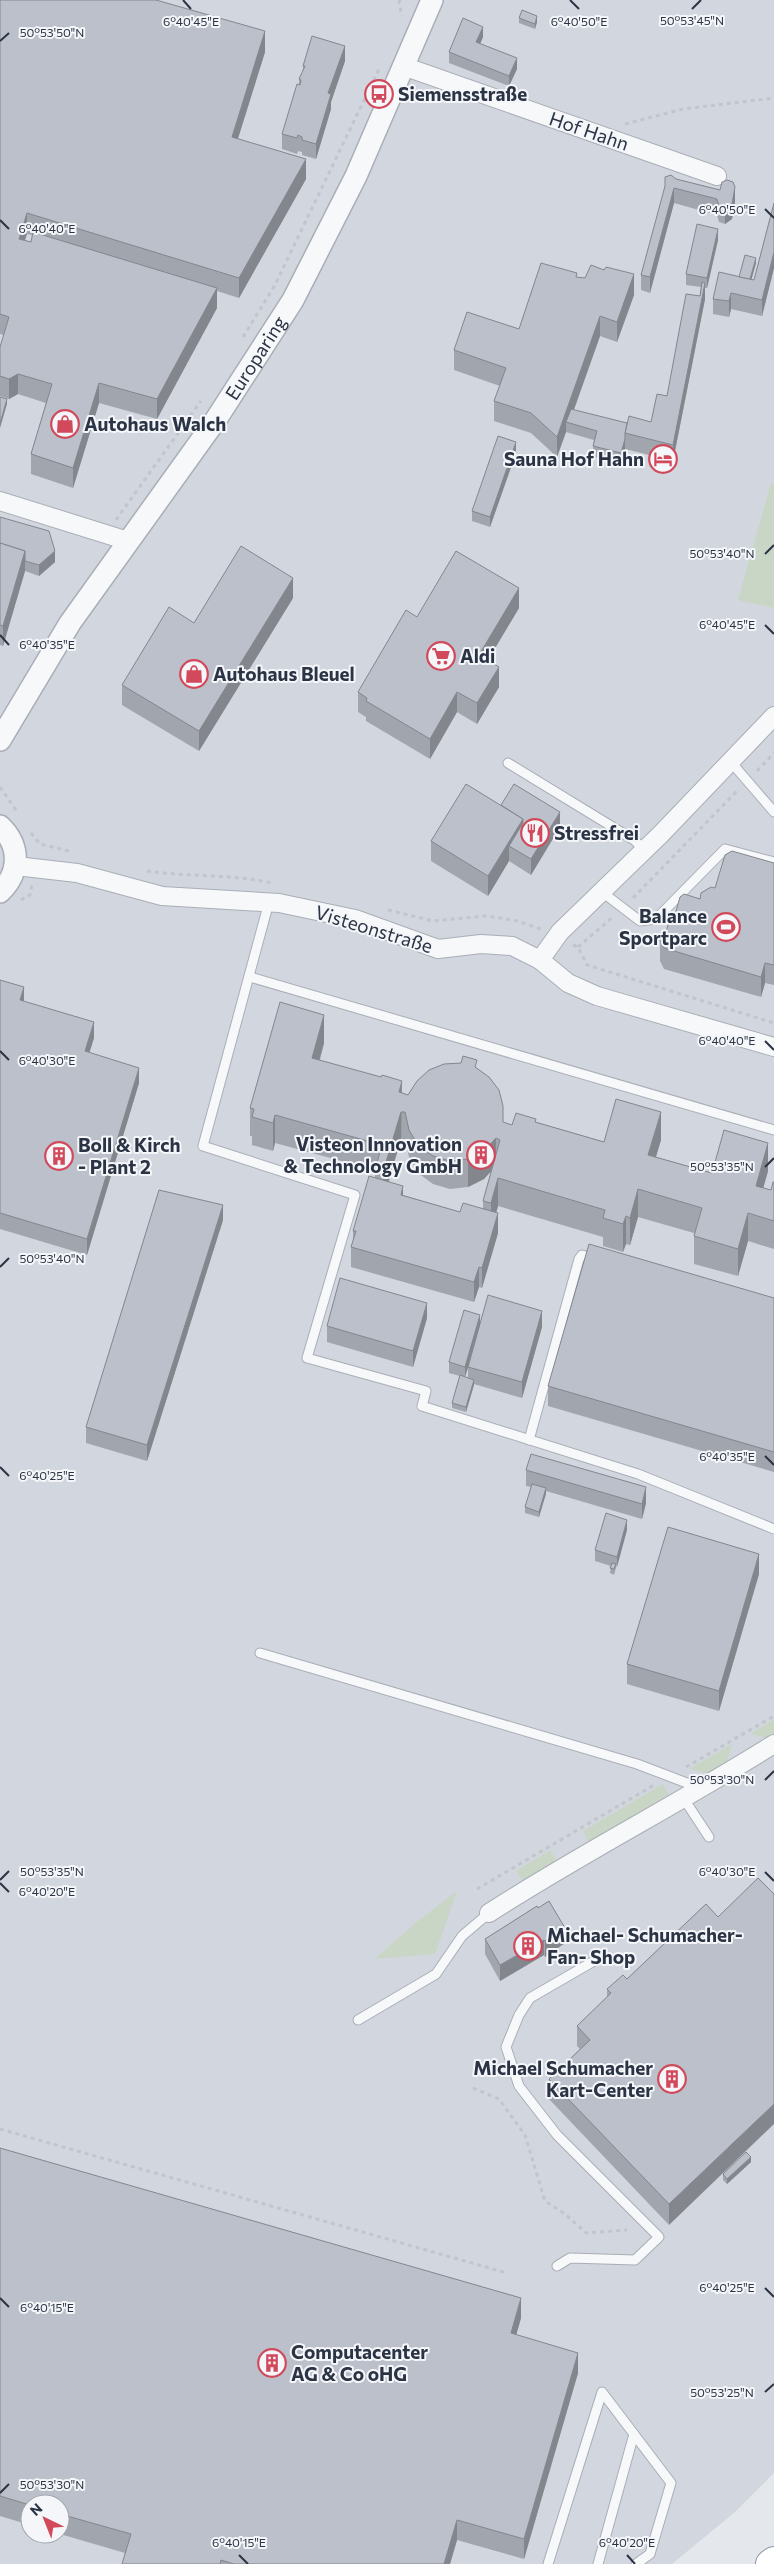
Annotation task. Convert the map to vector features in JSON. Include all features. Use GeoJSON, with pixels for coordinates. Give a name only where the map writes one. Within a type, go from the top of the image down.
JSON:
{"type":"FeatureCollection","features":[{"type":"Feature","properties":{"kind":"highway"},"geometry":{"type":"LineString","coordinates":[[770,2564],[774,2561]]}},
{"type":"Feature","properties":{"kind":"street","name":"Europaring"},"geometry":{"type":"LineString","coordinates":[[0,740],[70,623],[215,421],[293,300],[356,176],[394,63],[432,0]]}},
{"type":"Feature","properties":{"kind":"street","name":"Hof Hahn"},"geometry":{"type":"LineString","coordinates":[[394,63],[718,176]]}},
{"type":"Feature","properties":{"kind":"street"},"geometry":{"type":"LineString","coordinates":[[0,501],[128,541]]}},
{"type":"Feature","properties":{"kind":"street"},"geometry":{"type":"LineString","coordinates":[[540,960],[555,939],[645,850],[774,716]]}},
{"type":"Feature","properties":{"kind":"street"},"geometry":{"type":"LineString","coordinates":[[0,826],[8,834],[15,849],[16,866],[9,883],[0,892]]}},
{"type":"Feature","properties":{"kind":"street","name":"Visteonstraße"},"geometry":{"type":"LineString","coordinates":[[16,866],[77,873],[162,896],[269,902],[355,919],[438,949],[481,944],[512,946],[540,960],[568,983],[597,996],[774,1047]]}},
{"type":"Feature","properties":{"kind":"street"},"geometry":{"type":"LineString","coordinates":[[489,1913],[542,1878],[684,1800],[774,1744]]}},
{"type":"Feature","properties":{"kind":"lane"},"geometry":{"type":"LineString","coordinates":[[731,762],[746,782],[774,812]]}},
{"type":"Feature","properties":{"kind":"lane"},"geometry":{"type":"LineString","coordinates":[[508,763],[634,840],[645,850]]}},
{"type":"Feature","properties":{"kind":"lane"},"geometry":{"type":"LineString","coordinates":[[602,892],[640,921],[656,919],[725,849],[774,862]]}},
{"type":"Feature","properties":{"kind":"lane"},"geometry":{"type":"LineString","coordinates":[[269,902],[203,1146],[354,1195],[307,1358],[426,1391],[422,1406],[638,1474],[774,1529]]}},
{"type":"Feature","properties":{"kind":"lane"},"geometry":{"type":"LineString","coordinates":[[250,977],[774,1130]]}},
{"type":"Feature","properties":{"kind":"lane"},"geometry":{"type":"LineString","coordinates":[[529,1440],[579,1260],[582,1255],[610,1263]]}},
{"type":"Feature","properties":{"kind":"lane"},"geometry":{"type":"LineString","coordinates":[[260,1653],[637,1764],[702,1789]]}},
{"type":"Feature","properties":{"kind":"lane"},"geometry":{"type":"LineString","coordinates":[[684,1800],[709,1837]]}},
{"type":"Feature","properties":{"kind":"lane"},"geometry":{"type":"LineString","coordinates":[[358,2020],[436,1974],[462,1936],[489,1913]]}},
{"type":"Feature","properties":{"kind":"lane"},"geometry":{"type":"LineString","coordinates":[[557,2266],[570,2258],[635,2260],[659,2237],[556,2135],[519,2086],[506,2047],[518,2015],[530,1998],[594,1962]]}},
{"type":"Feature","properties":{"kind":"lane"},"geometry":{"type":"LineString","coordinates":[[548,2564],[602,2392],[671,2483],[650,2554],[636,2564]]}},
{"type":"Feature","properties":{"kind":"lane"},"geometry":{"type":"LineString","coordinates":[[598,2564],[634,2434]]}},
{"type":"Feature","properties":{"kind":"path"},"geometry":{"type":"LineString","coordinates":[[400,0],[402,20]]}},
{"type":"Feature","properties":{"kind":"path"},"geometry":{"type":"LineString","coordinates":[[240,340],[275,286],[331,173],[374,75],[394,63]]}},
{"type":"Feature","properties":{"kind":"path"},"geometry":{"type":"LineString","coordinates":[[591,132],[683,109],[774,98]]}},
{"type":"Feature","properties":{"kind":"path"},"geometry":{"type":"LineString","coordinates":[[106,533],[207,394]]}},
{"type":"Feature","properties":{"kind":"path"},"geometry":{"type":"LineString","coordinates":[[578,947],[624,907],[774,753]]}},
{"type":"Feature","properties":{"kind":"path"},"geometry":{"type":"LineString","coordinates":[[0,787],[19,815]]}},
{"type":"Feature","properties":{"kind":"path"},"geometry":{"type":"LineString","coordinates":[[29,830],[40,844],[80,854]]}},
{"type":"Feature","properties":{"kind":"path"},"geometry":{"type":"LineString","coordinates":[[144,871],[180,876],[258,880],[275,883]]}},
{"type":"Feature","properties":{"kind":"path"},"geometry":{"type":"LineString","coordinates":[[380,908],[433,921],[486,916],[514,920],[543,930],[555,939],[578,947],[587,965],[774,1023]]}},
{"type":"Feature","properties":{"kind":"path"},"geometry":{"type":"LineString","coordinates":[[477,1889],[774,1716]]}},
{"type":"Feature","properties":{"kind":"path"},"geometry":{"type":"LineString","coordinates":[[473,2088],[499,2099],[525,2135],[545,2201],[586,2233],[627,2230]]}},
{"type":"Feature","properties":{"kind":"path"},"geometry":{"type":"LineString","coordinates":[[0,2129],[507,2273]]}},
{"type":"Feature","properties":{"kind":"shaded area"},"geometry":{"type":"Polygon","coordinates":[[[0,0],[774,0],[774,2473],[735,2512],[672,2564],[0,2564],[0,0]]]}},
{"type":"Feature","properties":{"kind":"green space"},"geometry":{"type":"Polygon","coordinates":[[[771,483],[774,484],[774,608],[738,600],[771,483]]]}},
{"type":"Feature","properties":{"kind":"green space"},"geometry":{"type":"Polygon","coordinates":[[[774,1719],[774,1734],[768,1738],[750,1734],[774,1719]]]}},
{"type":"Feature","properties":{"kind":"green space"},"geometry":{"type":"Polygon","coordinates":[[[732,1744],[727,1762],[709,1774],[689,1769],[732,1744]]]}},
{"type":"Feature","properties":{"kind":"green space"},"geometry":{"type":"Polygon","coordinates":[[[663,1784],[669,1796],[589,1843],[583,1831],[663,1784]]]}},
{"type":"Feature","properties":{"kind":"green space"},"geometry":{"type":"Polygon","coordinates":[[[550,1850],[557,1861],[523,1881],[516,1871],[550,1850]]]}},
{"type":"Feature","properties":{"kind":"green space"},"geometry":{"type":"Polygon","coordinates":[[[457,1891],[435,1954],[375,1959],[419,1920],[457,1891]]]}},
{"type":"Feature","properties":{"kind":"building"},"geometry":{"type":"Polygon","coordinates":[[[0,0],[156,0],[265,31],[232,137],[306,159],[239,278],[27,213],[19,239],[31,242],[33,232],[217,288],[157,399],[99,383],[73,468],[31,454],[52,384],[18,374],[9,379],[0,376],[0,347],[9,317],[0,314],[0,0]]]}},
{"type":"Feature","properties":{"kind":"building"},"geometry":{"type":"Polygon","coordinates":[[[522,10],[537,16],[535,24],[519,18],[522,10]]]}},
{"type":"Feature","properties":{"kind":"building"},"geometry":{"type":"Polygon","coordinates":[[[463,18],[483,27],[476,42],[517,58],[509,76],[449,52],[463,18]]]}},
{"type":"Feature","properties":{"kind":"building"},"geometry":{"type":"Polygon","coordinates":[[[312,36],[345,46],[328,93],[331,94],[316,144],[302,140],[302,137],[298,135],[297,138],[282,134],[297,84],[300,85],[301,80],[299,79],[305,66],[303,66],[312,36]]]}},
{"type":"Feature","properties":{"kind":"building"},"geometry":{"type":"Polygon","coordinates":[[[671,175],[676,179],[720,190],[722,182],[727,180],[733,182],[735,187],[732,204],[725,209],[719,206],[717,199],[674,188],[650,277],[641,275],[665,186],[665,177],[671,175]]]}},
{"type":"Feature","properties":{"kind":"building"},"geometry":{"type":"Polygon","coordinates":[[[774,203],[774,252],[762,300],[731,293],[729,301],[713,299],[719,272],[754,280],[774,203]]]}},
{"type":"Feature","properties":{"kind":"building"},"geometry":{"type":"Polygon","coordinates":[[[697,224],[718,229],[707,278],[686,274],[697,224]]]}},
{"type":"Feature","properties":{"kind":"building"},"geometry":{"type":"Polygon","coordinates":[[[745,255],[756,258],[750,279],[739,277],[745,255]]]}},
{"type":"Feature","properties":{"kind":"building"},"geometry":{"type":"Polygon","coordinates":[[[541,263],[577,273],[576,277],[585,278],[591,265],[604,270],[606,267],[634,274],[617,322],[600,316],[557,437],[531,413],[494,401],[506,368],[454,350],[467,312],[519,329],[541,263]]]}},
{"type":"Feature","properties":{"kind":"building"},"geometry":{"type":"Polygon","coordinates":[[[702,282],[705,283],[673,445],[625,433],[629,416],[651,422],[657,394],[667,396],[686,294],[700,296],[702,282]]]}},
{"type":"Feature","properties":{"kind":"building"},"geometry":{"type":"Polygon","coordinates":[[[0,397],[7,399],[0,423],[0,397]]]}},
{"type":"Feature","properties":{"kind":"building"},"geometry":{"type":"Polygon","coordinates":[[[571,409],[627,423],[621,453],[593,446],[597,431],[566,422],[571,409]]]}},
{"type":"Feature","properties":{"kind":"building"},"geometry":{"type":"Polygon","coordinates":[[[498,436],[516,442],[490,517],[472,511],[498,436]]]}},
{"type":"Feature","properties":{"kind":"building"},"geometry":{"type":"Polygon","coordinates":[[[0,517],[49,531],[55,551],[39,565],[25,561],[25,551],[0,543],[0,517]]]}},
{"type":"Feature","properties":{"kind":"building"},"geometry":{"type":"Polygon","coordinates":[[[0,543],[25,551],[3,626],[0,625],[0,543]]]}},
{"type":"Feature","properties":{"kind":"building","name":"Autohaus Bleuel"},"geometry":{"type":"Polygon","coordinates":[[[241,546],[293,578],[199,731],[122,685],[169,607],[194,623],[241,546]]]}},
{"type":"Feature","properties":{"kind":"building","name":"Aldi"},"geometry":{"type":"Polygon","coordinates":[[[456,551],[519,588],[479,655],[499,667],[477,703],[457,692],[430,739],[366,701],[367,698],[358,692],[406,610],[417,617],[456,551]]]}},
{"type":"Feature","properties":{"kind":"building"},"geometry":{"type":"Polygon","coordinates":[[[466,784],[523,819],[488,876],[431,841],[466,784]]]}},
{"type":"Feature","properties":{"kind":"building"},"geometry":{"type":"Polygon","coordinates":[[[514,784],[560,812],[531,859],[509,846],[523,823],[523,819],[501,805],[514,784]]]}},
{"type":"Feature","properties":{"kind":"building","name":"Balance Sportparc"},"geometry":{"type":"Polygon","coordinates":[[[732,851],[774,863],[774,965],[765,963],[761,977],[664,948],[660,941],[662,934],[666,932],[670,918],[675,915],[680,897],[684,894],[700,899],[701,893],[711,887],[715,888],[725,855],[732,851]]]}},
{"type":"Feature","properties":{"kind":"building","name":"Boll & Kirch - Plant 2"},"geometry":{"type":"Polygon","coordinates":[[[0,980],[24,987],[20,1000],[94,1022],[85,1051],[139,1068],[87,1239],[0,1213],[0,980]]]}},
{"type":"Feature","properties":{"kind":"building","name":"Visteon Innovation & Technology GmbH"},"geometry":{"type":"Polygon","coordinates":[[[280,1002],[324,1015],[312,1058],[402,1081],[399,1092],[408,1095],[417,1081],[429,1070],[444,1064],[461,1063],[463,1056],[477,1060],[475,1067],[489,1077],[499,1090],[503,1106],[503,1122],[512,1125],[516,1113],[536,1119],[535,1122],[604,1142],[616,1099],[661,1112],[648,1155],[712,1173],[724,1130],[768,1143],[756,1186],[771,1190],[774,1182],[774,1221],[748,1213],[738,1249],[694,1236],[702,1208],[638,1189],[630,1218],[626,1216],[623,1224],[603,1218],[605,1210],[498,1178],[491,1203],[483,1201],[500,1140],[496,1138],[484,1151],[468,1159],[450,1161],[433,1156],[418,1145],[409,1130],[405,1112],[401,1112],[383,1172],[375,1170],[382,1145],[275,1115],[273,1123],[252,1117],[254,1109],[250,1108],[280,1002]]]}},
{"type":"Feature","properties":{"kind":"building"},"geometry":{"type":"Polygon","coordinates":[[[369,1176],[403,1186],[401,1195],[460,1212],[463,1203],[498,1213],[482,1268],[479,1267],[474,1282],[351,1247],[356,1231],[353,1231],[369,1176]]]}},
{"type":"Feature","properties":{"kind":"building"},"geometry":{"type":"Polygon","coordinates":[[[159,1190],[223,1205],[147,1445],[86,1427],[159,1190]]]}},
{"type":"Feature","properties":{"kind":"building"},"geometry":{"type":"Polygon","coordinates":[[[589,1244],[774,1298],[774,1452],[548,1386],[589,1244]]]}},
{"type":"Feature","properties":{"kind":"building"},"geometry":{"type":"Polygon","coordinates":[[[340,1278],[427,1303],[413,1351],[327,1326],[340,1278]]]}},
{"type":"Feature","properties":{"kind":"building"},"geometry":{"type":"Polygon","coordinates":[[[488,1295],[542,1311],[522,1382],[468,1367],[488,1295]]]}},
{"type":"Feature","properties":{"kind":"building"},"geometry":{"type":"Polygon","coordinates":[[[464,1310],[480,1315],[465,1367],[449,1362],[464,1310]]]}},
{"type":"Feature","properties":{"kind":"building"},"geometry":{"type":"Polygon","coordinates":[[[460,1375],[474,1380],[466,1407],[452,1403],[460,1375]]]}},
{"type":"Feature","properties":{"kind":"building"},"geometry":{"type":"Polygon","coordinates":[[[531,1454],[646,1487],[642,1504],[526,1470],[531,1454]]]}},
{"type":"Feature","properties":{"kind":"building"},"geometry":{"type":"Polygon","coordinates":[[[532,1484],[546,1488],[539,1512],[525,1507],[532,1484]]]}},
{"type":"Feature","properties":{"kind":"building"},"geometry":{"type":"Polygon","coordinates":[[[606,1513],[627,1520],[617,1557],[595,1550],[606,1513]]]}},
{"type":"Feature","properties":{"kind":"building"},"geometry":{"type":"Polygon","coordinates":[[[668,1527],[759,1554],[719,1691],[627,1664],[668,1527]]]}},
{"type":"Feature","properties":{"kind":"building"},"geometry":{"type":"Polygon","coordinates":[[[612,1563],[616,1564],[614,1569],[610,1568],[612,1563]]]}},
{"type":"Feature","properties":{"kind":"building","name":"Michael Schumacher Kart-Center"},"geometry":{"type":"Polygon","coordinates":[[[758,1878],[774,1894],[774,2104],[669,2204],[549,2079],[590,2040],[577,2026],[611,1993],[607,1989],[623,1975],[627,1979],[706,1904],[718,1917],[758,1878]]]}},
{"type":"Feature","properties":{"kind":"building"},"geometry":{"type":"Polygon","coordinates":[[[549,1901],[565,1928],[500,1965],[485,1939],[537,1906],[538,1908],[549,1901]]]}},
{"type":"Feature","properties":{"kind":"building","name":"Computacenter AG & Co oHG"},"geometry":{"type":"Polygon","coordinates":[[[0,2148],[521,2298],[511,2333],[578,2353],[524,2539],[457,2520],[444,2564],[234,2564],[221,2560],[220,2564],[122,2564],[131,2534],[70,2517],[70,2494],[20,2494],[20,2502],[0,2496],[0,2148]]]}},
{"type":"Feature","properties":{"kind":"building"},"geometry":{"type":"Polygon","coordinates":[[[746,2152],[751,2157],[727,2179],[723,2174],[746,2152]]]}},
{"type":"Feature","properties":{"kind":"place","name":"Siemensstraße"},"geometry":{"type":"Point","coordinates":[379,94]}},
{"type":"Feature","properties":{"kind":"place","name":"Autohaus Walch"},"geometry":{"type":"Point","coordinates":[65,424]}},
{"type":"Feature","properties":{"kind":"place","name":"Sauna Hof Hahn"},"geometry":{"type":"Point","coordinates":[663,459]}},
{"type":"Feature","properties":{"kind":"place","name":"Aldi"},"geometry":{"type":"Point","coordinates":[441,656]}},
{"type":"Feature","properties":{"kind":"place","name":"Autohaus Bleuel"},"geometry":{"type":"Point","coordinates":[194,674]}},
{"type":"Feature","properties":{"kind":"place","name":"Stressfrei"},"geometry":{"type":"Point","coordinates":[535,833]}},
{"type":"Feature","properties":{"kind":"place","name":"Balance Sportparc"},"geometry":{"type":"Point","coordinates":[726,927]}},
{"type":"Feature","properties":{"kind":"place","name":"Visteon Innovation & Technology GmbH"},"geometry":{"type":"Point","coordinates":[481,1155]}},
{"type":"Feature","properties":{"kind":"place","name":"Boll & Kirch - Plant 2"},"geometry":{"type":"Point","coordinates":[59,1156]}},
{"type":"Feature","properties":{"kind":"place","name":"Michael- Schumacher- Fan- Shop"},"geometry":{"type":"Point","coordinates":[528,1946]}},
{"type":"Feature","properties":{"kind":"place","name":"Michael Schumacher Kart-Center"},"geometry":{"type":"Point","coordinates":[672,2079]}},
{"type":"Feature","properties":{"kind":"place","name":"Computacenter AG & Co oHG"},"geometry":{"type":"Point","coordinates":[272,2363]}}]}
